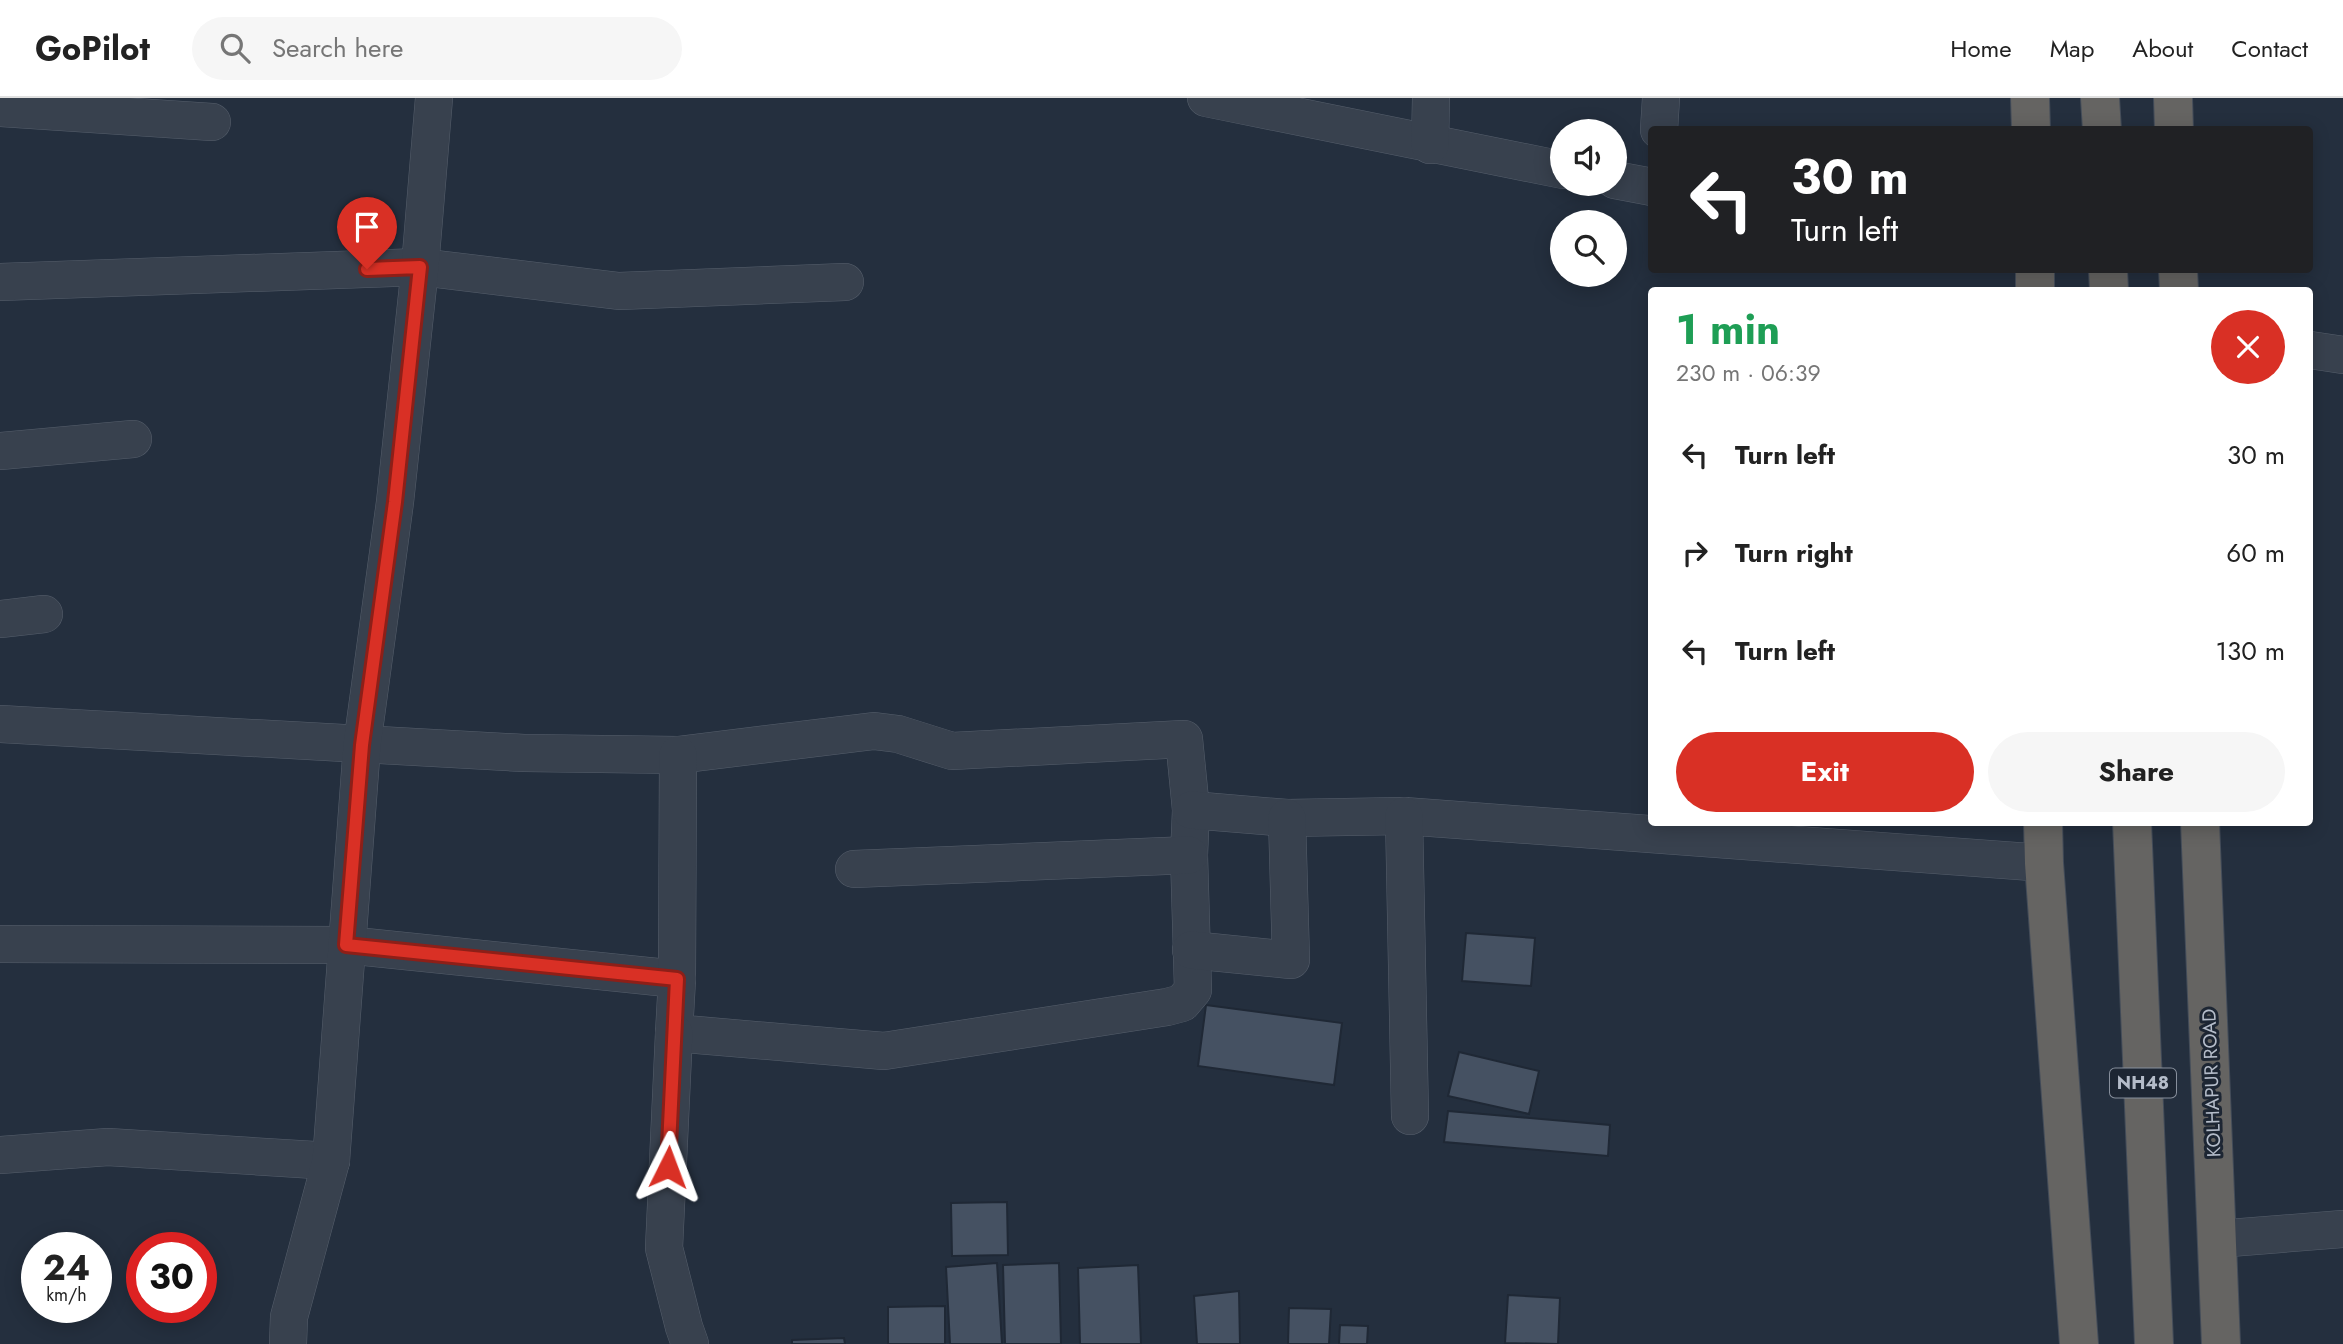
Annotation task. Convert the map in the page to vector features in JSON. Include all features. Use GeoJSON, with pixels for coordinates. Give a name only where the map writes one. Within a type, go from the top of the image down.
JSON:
{"type":"FeatureCollection","features":[{"type":"Feature","properties":{"kind":"highway"},"geometry":{"type":"LineString","coordinates":[[2030,98],[2031,126]]}},
{"type":"Feature","properties":{"kind":"highway"},"geometry":{"type":"LineString","coordinates":[[2101,98],[2102,126]]}},
{"type":"Feature","properties":{"kind":"highway"},"geometry":{"type":"LineString","coordinates":[[2173,98],[2174,126]]}},
{"type":"Feature","properties":{"kind":"highway"},"geometry":{"type":"LineString","coordinates":[[2043,826],[2079,1344]]}},
{"type":"Feature","properties":{"kind":"highway","name":"NH48"},"geometry":{"type":"LineString","coordinates":[[2132,826],[2154,1344]]}},
{"type":"Feature","properties":{"kind":"highway","name":"KOLHAPUR ROAD"},"geometry":{"type":"LineString","coordinates":[[2200,826],[2221,1344]]}},
{"type":"Feature","properties":{"kind":"street"},"geometry":{"type":"LineString","coordinates":[[288,1344],[289,1317],[331,1161],[362,745],[395,502],[420,267],[434,98]]}},
{"type":"Feature","properties":{"kind":"street"},"geometry":{"type":"LineString","coordinates":[[1206,98],[1550,168]]}},
{"type":"Feature","properties":{"kind":"street"},"geometry":{"type":"LineString","coordinates":[[1430,145],[1431,98]]}},
{"type":"Feature","properties":{"kind":"street"},"geometry":{"type":"LineString","coordinates":[[1659,126],[1661,98]]}},
{"type":"Feature","properties":{"kind":"street"},"geometry":{"type":"LineString","coordinates":[[0,108],[212,122]]}},
{"type":"Feature","properties":{"kind":"street"},"geometry":{"type":"LineString","coordinates":[[1627,182],[1648,186]]}},
{"type":"Feature","properties":{"kind":"street"},"geometry":{"type":"LineString","coordinates":[[0,282],[420,267],[620,291],[845,282]]}},
{"type":"Feature","properties":{"kind":"street"},"geometry":{"type":"LineString","coordinates":[[2313,351],[2343,355]]}},
{"type":"Feature","properties":{"kind":"street"},"geometry":{"type":"LineString","coordinates":[[0,451],[133,439]]}},
{"type":"Feature","properties":{"kind":"street"},"geometry":{"type":"LineString","coordinates":[[0,619],[44,614]]}},
{"type":"Feature","properties":{"kind":"street"},"geometry":{"type":"LineString","coordinates":[[0,724],[362,745],[678,755],[874,731],[898,734],[952,751],[1185,739],[1191,810],[1189,855],[1193,989],[1182,1003],[884,1051],[674,1033]]}},
{"type":"Feature","properties":{"kind":"street"},"geometry":{"type":"LineString","coordinates":[[678,755],[677,979],[664,1248],[690,1344]]}},
{"type":"Feature","properties":{"kind":"street"},"geometry":{"type":"LineString","coordinates":[[1191,810],[1287,818],[1404,816],[2044,863]]}},
{"type":"Feature","properties":{"kind":"street"},"geometry":{"type":"LineString","coordinates":[[1404,816],[1410,1116]]}},
{"type":"Feature","properties":{"kind":"street"},"geometry":{"type":"LineString","coordinates":[[1191,950],[1291,960],[1287,818]]}},
{"type":"Feature","properties":{"kind":"street"},"geometry":{"type":"LineString","coordinates":[[854,869],[1189,855]]}},
{"type":"Feature","properties":{"kind":"street"},"geometry":{"type":"LineString","coordinates":[[0,944],[346,945],[677,979]]}},
{"type":"Feature","properties":{"kind":"street"},"geometry":{"type":"LineString","coordinates":[[0,1155],[108,1147],[331,1161]]}},
{"type":"Feature","properties":{"kind":"street"},"geometry":{"type":"LineString","coordinates":[[2217,1240],[2343,1229]]}},
{"type":"Feature","properties":{"kind":"building"},"geometry":{"type":"Polygon","coordinates":[[[1466,933],[1535,938],[1531,986],[1462,981],[1466,933]]]}},
{"type":"Feature","properties":{"kind":"building"},"geometry":{"type":"Polygon","coordinates":[[[1206,1005],[1342,1023],[1334,1085],[1198,1066],[1206,1005]]]}},
{"type":"Feature","properties":{"kind":"building"},"geometry":{"type":"Polygon","coordinates":[[[1459,1052],[1539,1071],[1529,1114],[1448,1096],[1459,1052]]]}},
{"type":"Feature","properties":{"kind":"building"},"geometry":{"type":"Polygon","coordinates":[[[1448,1111],[1610,1125],[1608,1156],[1444,1142],[1448,1111]]]}},
{"type":"Feature","properties":{"kind":"building"},"geometry":{"type":"Polygon","coordinates":[[[1007,1202],[1008,1255],[952,1256],[951,1203],[1007,1202]]]}},
{"type":"Feature","properties":{"kind":"building"},"geometry":{"type":"Polygon","coordinates":[[[997,1263],[1002,1344],[950,1344],[946,1267],[997,1263]]]}},
{"type":"Feature","properties":{"kind":"building"},"geometry":{"type":"Polygon","coordinates":[[[1059,1263],[1061,1344],[1005,1344],[1003,1265],[1059,1263]]]}},
{"type":"Feature","properties":{"kind":"building"},"geometry":{"type":"Polygon","coordinates":[[[1138,1265],[1141,1344],[1080,1344],[1078,1268],[1138,1265]]]}},
{"type":"Feature","properties":{"kind":"building"},"geometry":{"type":"Polygon","coordinates":[[[1239,1291],[1240,1344],[1197,1344],[1194,1296],[1239,1291]]]}},
{"type":"Feature","properties":{"kind":"building"},"geometry":{"type":"Polygon","coordinates":[[[1508,1295],[1560,1298],[1558,1344],[1505,1343],[1508,1295]]]}},
{"type":"Feature","properties":{"kind":"building"},"geometry":{"type":"Polygon","coordinates":[[[945,1306],[945,1344],[888,1344],[888,1307],[945,1306]]]}},
{"type":"Feature","properties":{"kind":"building"},"geometry":{"type":"Polygon","coordinates":[[[1289,1308],[1331,1309],[1329,1344],[1288,1344],[1289,1308]]]}},
{"type":"Feature","properties":{"kind":"building"},"geometry":{"type":"Polygon","coordinates":[[[1340,1325],[1368,1326],[1367,1344],[1339,1344],[1340,1325]]]}},
{"type":"Feature","properties":{"kind":"building"},"geometry":{"type":"Polygon","coordinates":[[[844,1338],[845,1344],[792,1344],[792,1340],[844,1338]]]}},
{"type":"Feature","properties":{"kind":"route"},"geometry":{"type":"LineString","coordinates":[[367,269],[420,267],[395,502],[362,745],[346,945],[677,979],[668,1167]]}}]}
